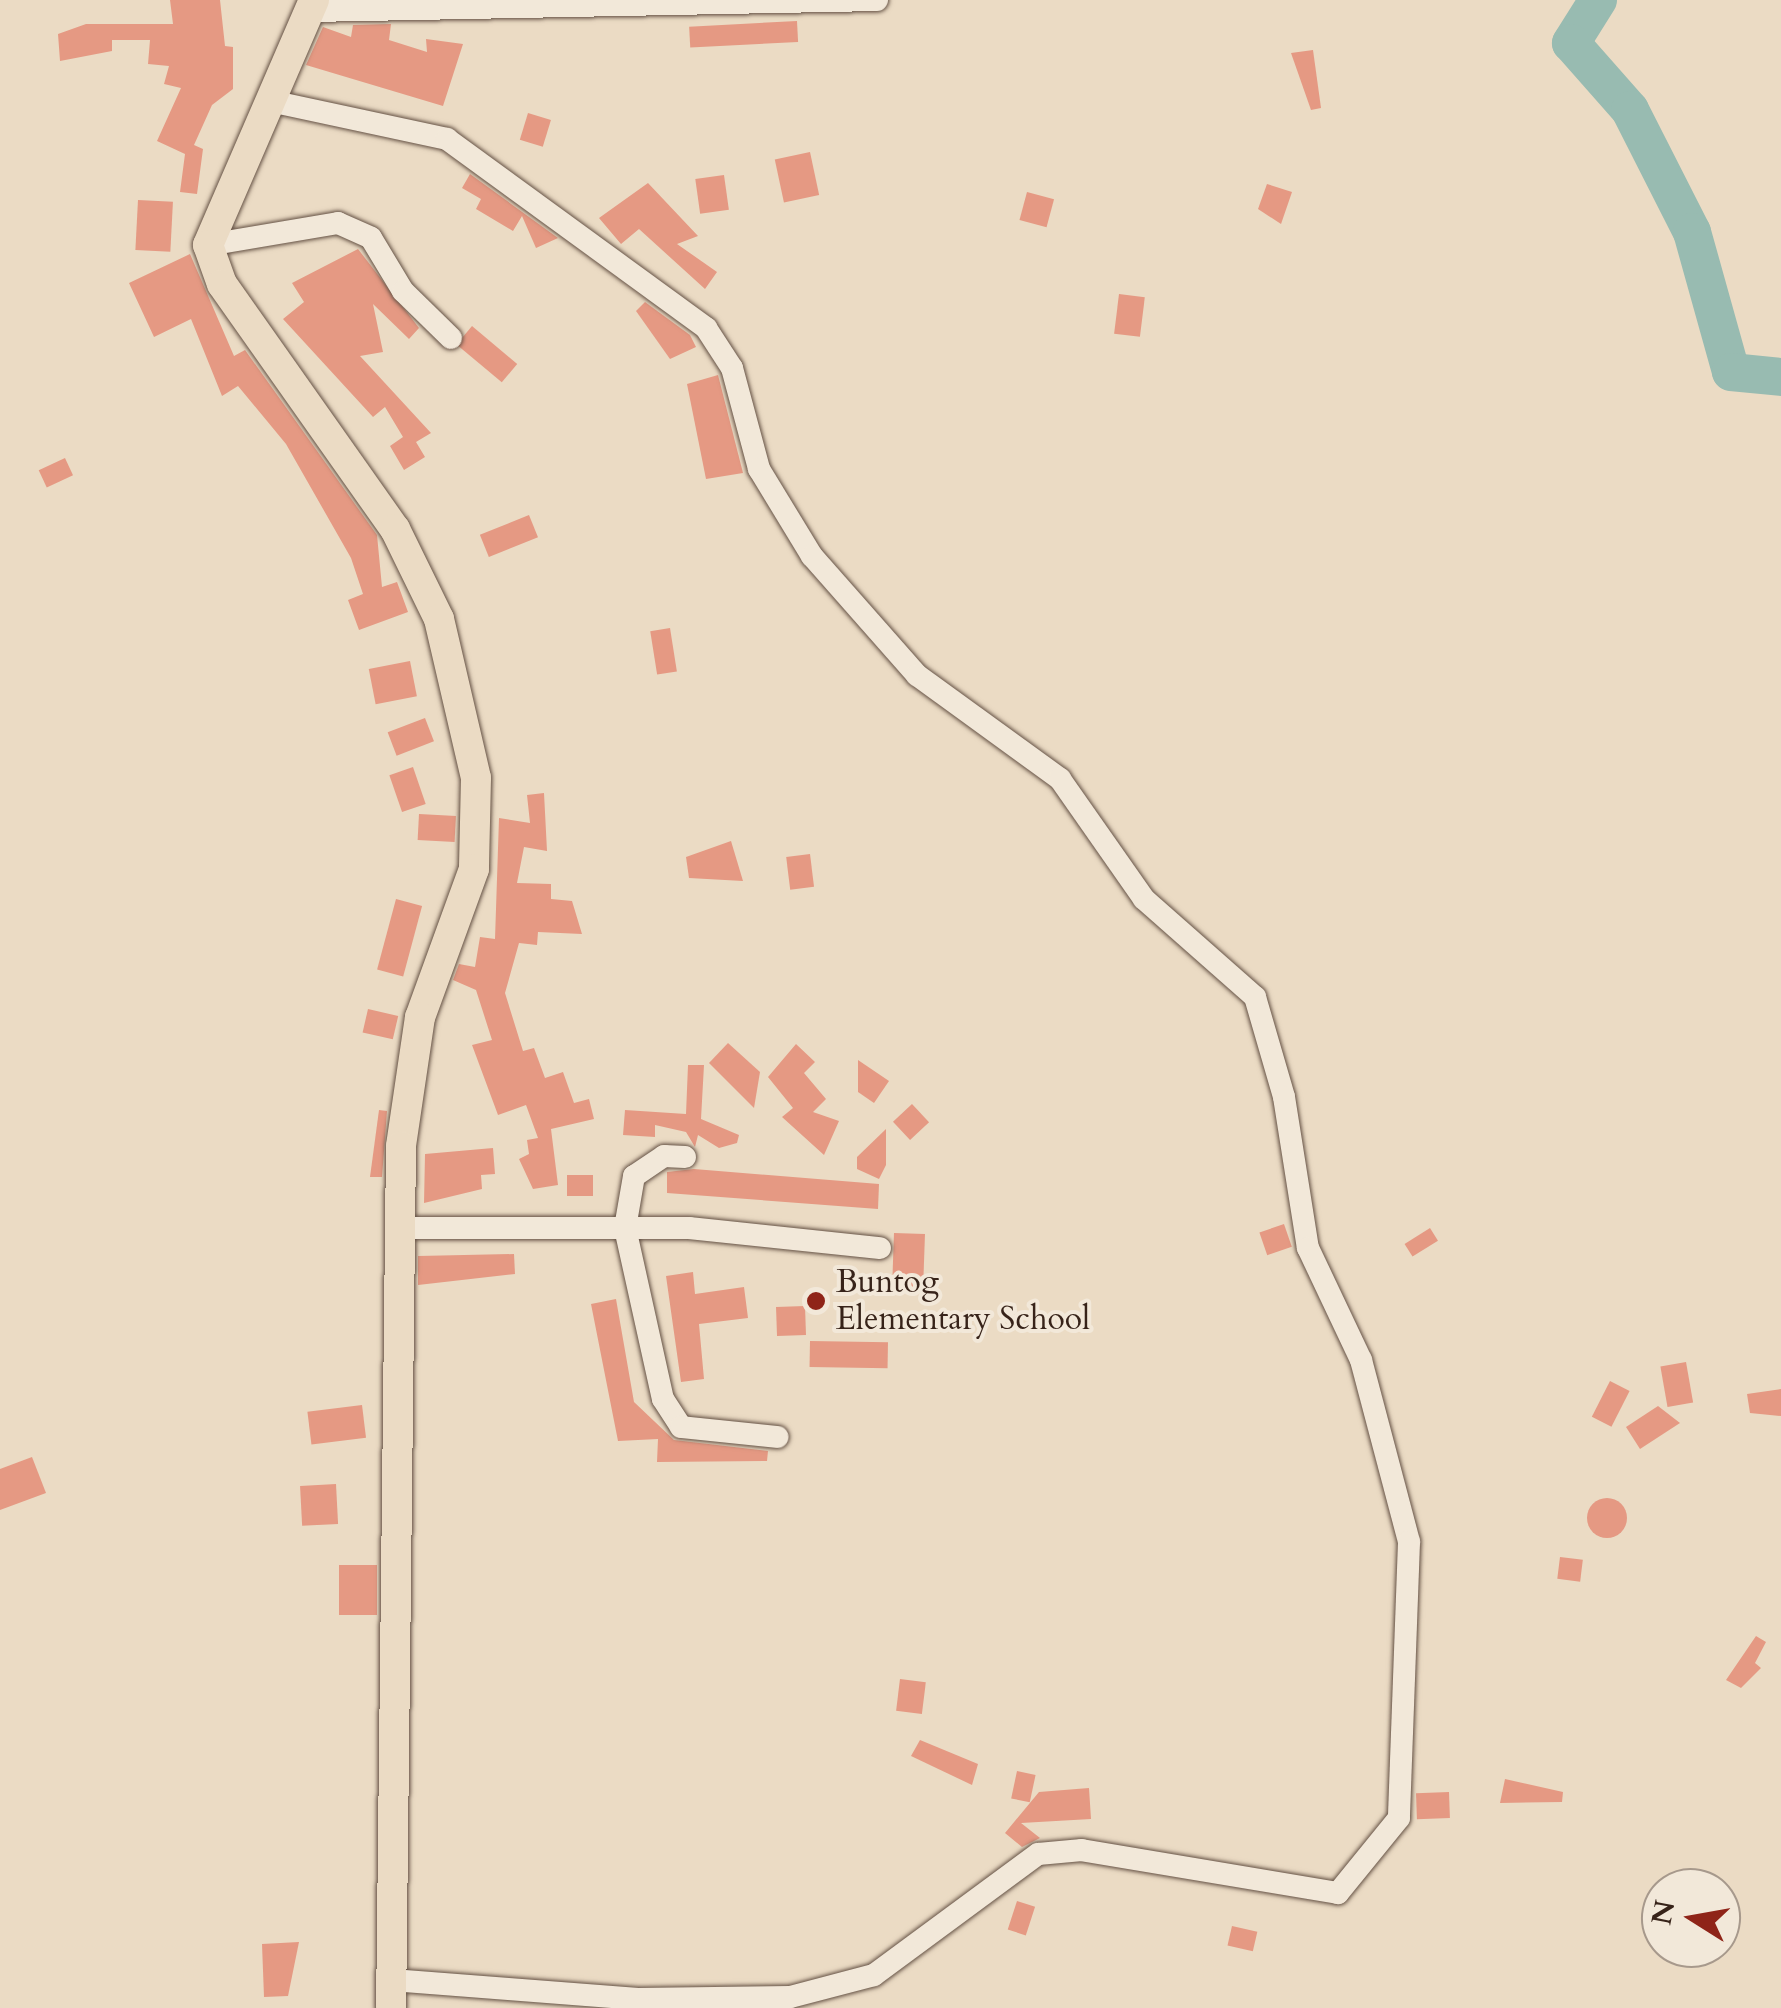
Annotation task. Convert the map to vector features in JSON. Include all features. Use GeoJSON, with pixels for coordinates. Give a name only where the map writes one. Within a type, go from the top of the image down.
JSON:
{"type":"FeatureCollection","features":[{"type":"Feature","properties":{"kind":"main road"},"geometry":{"type":"LineString","coordinates":[[313,6],[276,102],[208,245],[222,284],[395,529],[439,620],[476,778],[474,869],[420,1016],[400,1228],[392,1994]]}},
{"type":"Feature","properties":{"kind":"street"},"geometry":{"type":"LineString","coordinates":[[313,6],[878,0]]}},
{"type":"Feature","properties":{"kind":"street"},"geometry":{"type":"LineString","coordinates":[[276,102],[448,139],[706,328],[732,368],[759,469],[812,556],[917,675],[1060,778],[1144,898],[1255,997],[1284,1097],[1308,1248],[1361,1360],[1409,1542],[1399,1818],[1338,1894],[1082,1850],[1038,1854],[874,1975],[790,1997],[638,1999],[392,1994]]}},
{"type":"Feature","properties":{"kind":"street"},"geometry":{"type":"LineString","coordinates":[[208,245],[338,223],[370,238],[402,291],[451,338]]}},
{"type":"Feature","properties":{"kind":"street"},"geometry":{"type":"LineString","coordinates":[[685,1157],[664,1156],[634,1176],[625,1228],[663,1399],[680,1427],[778,1436]]}},
{"type":"Feature","properties":{"kind":"street"},"geometry":{"type":"LineString","coordinates":[[400,1228],[625,1228],[880,1248]]}},
{"type":"Feature","properties":{"kind":"building"},"geometry":{"type":"Polygon","coordinates":[[[170,0],[220,0],[225,46],[233,47],[233,89],[212,105],[194,145],[203,149],[197,194],[180,192],[185,154],[157,141],[181,88],[164,84],[169,66],[148,64],[150,40],[112,40],[112,51],[60,61],[58,34],[86,24],[173,24],[170,0]]]}},
{"type":"Feature","properties":{"kind":"building"},"geometry":{"type":"Polygon","coordinates":[[[797,21],[798,42],[690,48],[689,27],[797,21]]]}},
{"type":"Feature","properties":{"kind":"building"},"geometry":{"type":"Polygon","coordinates":[[[391,24],[389,40],[427,52],[426,39],[463,44],[443,106],[306,65],[323,27],[351,37],[353,25],[391,24]]]}},
{"type":"Feature","properties":{"kind":"building"},"geometry":{"type":"Polygon","coordinates":[[[1313,50],[1321,108],[1311,110],[1291,53],[1313,50]]]}},
{"type":"Feature","properties":{"kind":"building"},"geometry":{"type":"Polygon","coordinates":[[[528,113],[551,120],[543,147],[520,140],[528,113]]]}},
{"type":"Feature","properties":{"kind":"building"},"geometry":{"type":"Polygon","coordinates":[[[810,152],[819,195],[784,203],[775,159],[810,152]]]}},
{"type":"Feature","properties":{"kind":"building"},"geometry":{"type":"Polygon","coordinates":[[[470,174],[558,238],[536,248],[522,216],[513,231],[476,209],[481,199],[462,188],[470,174]]]}},
{"type":"Feature","properties":{"kind":"building"},"geometry":{"type":"Polygon","coordinates":[[[724,175],[729,210],[700,214],[695,179],[724,175]]]}},
{"type":"Feature","properties":{"kind":"building"},"geometry":{"type":"Polygon","coordinates":[[[648,183],[698,236],[677,244],[717,272],[705,289],[639,229],[621,244],[599,218],[648,183]]]}},
{"type":"Feature","properties":{"kind":"building"},"geometry":{"type":"Polygon","coordinates":[[[1267,184],[1292,192],[1281,224],[1258,209],[1267,184]]]}},
{"type":"Feature","properties":{"kind":"building"},"geometry":{"type":"Polygon","coordinates":[[[1027,192],[1054,199],[1047,227],[1019,220],[1027,192]]]}},
{"type":"Feature","properties":{"kind":"building"},"geometry":{"type":"Polygon","coordinates":[[[138,200],[173,202],[170,252],[135,250],[138,200]]]}},
{"type":"Feature","properties":{"kind":"building"},"geometry":{"type":"Polygon","coordinates":[[[358,249],[419,328],[409,339],[373,304],[383,352],[360,356],[431,433],[416,442],[425,457],[404,470],[390,446],[403,437],[385,407],[373,417],[283,319],[304,302],[292,283],[358,249]]]}},
{"type":"Feature","properties":{"kind":"building"},"geometry":{"type":"Polygon","coordinates":[[[190,254],[234,356],[245,350],[377,535],[382,587],[397,582],[408,612],[359,630],[348,600],[363,594],[351,558],[286,444],[238,386],[222,396],[191,319],[154,337],[129,283],[190,254]]]}},
{"type":"Feature","properties":{"kind":"building"},"geometry":{"type":"Polygon","coordinates":[[[1119,294],[1145,297],[1140,337],[1114,334],[1119,294]]]}},
{"type":"Feature","properties":{"kind":"building"},"geometry":{"type":"Polygon","coordinates":[[[645,302],[690,335],[696,347],[670,359],[636,311],[645,302]]]}},
{"type":"Feature","properties":{"kind":"building"},"geometry":{"type":"Polygon","coordinates":[[[472,326],[517,364],[502,382],[457,344],[472,326]]]}},
{"type":"Feature","properties":{"kind":"building"},"geometry":{"type":"Polygon","coordinates":[[[718,375],[743,473],[706,479],[687,384],[718,375]]]}},
{"type":"Feature","properties":{"kind":"building"},"geometry":{"type":"Polygon","coordinates":[[[65,458],[73,475],[47,487],[39,470],[65,458]]]}},
{"type":"Feature","properties":{"kind":"building"},"geometry":{"type":"Polygon","coordinates":[[[529,515],[538,537],[489,557],[480,535],[529,515]]]}},
{"type":"Feature","properties":{"kind":"building"},"geometry":{"type":"Polygon","coordinates":[[[670,628],[677,671],[657,675],[650,631],[670,628]]]}},
{"type":"Feature","properties":{"kind":"building"},"geometry":{"type":"Polygon","coordinates":[[[410,661],[417,696],[376,704],[369,669],[410,661]]]}},
{"type":"Feature","properties":{"kind":"building"},"geometry":{"type":"Polygon","coordinates":[[[425,718],[434,741],[397,756],[388,732],[425,718]]]}},
{"type":"Feature","properties":{"kind":"building"},"geometry":{"type":"Polygon","coordinates":[[[413,767],[426,804],[402,812],[389,775],[413,767]]]}},
{"type":"Feature","properties":{"kind":"building"},"geometry":{"type":"Polygon","coordinates":[[[544,793],[547,851],[524,847],[517,883],[551,884],[551,899],[572,901],[582,934],[538,932],[537,945],[519,943],[505,993],[523,1051],[534,1048],[545,1078],[563,1072],[574,1103],[589,1099],[594,1119],[551,1129],[558,1185],[533,1189],[519,1159],[529,1154],[527,1140],[538,1138],[526,1105],[498,1115],[472,1045],[492,1040],[476,990],[453,980],[459,964],[475,967],[480,937],[495,939],[499,818],[530,823],[527,795],[544,793]]]}},
{"type":"Feature","properties":{"kind":"building"},"geometry":{"type":"Polygon","coordinates":[[[419,814],[456,816],[455,842],[418,840],[419,814]]]}},
{"type":"Feature","properties":{"kind":"building"},"geometry":{"type":"Polygon","coordinates":[[[731,841],[743,881],[689,878],[686,857],[731,841]]]}},
{"type":"Feature","properties":{"kind":"building"},"geometry":{"type":"Polygon","coordinates":[[[810,854],[814,887],[790,890],[786,857],[810,854]]]}},
{"type":"Feature","properties":{"kind":"building"},"geometry":{"type":"Polygon","coordinates":[[[396,899],[422,906],[403,977],[377,970],[396,899]]]}},
{"type":"Feature","properties":{"kind":"building"},"geometry":{"type":"Polygon","coordinates":[[[368,1009],[398,1016],[393,1039],[363,1032],[368,1009]]]}},
{"type":"Feature","properties":{"kind":"building"},"geometry":{"type":"Polygon","coordinates":[[[728,1043],[760,1072],[754,1108],[709,1063],[728,1043]]]}},
{"type":"Feature","properties":{"kind":"building"},"geometry":{"type":"Polygon","coordinates":[[[796,1044],[815,1062],[804,1073],[826,1099],[813,1112],[839,1121],[824,1155],[782,1117],[793,1108],[768,1077],[796,1044]]]}},
{"type":"Feature","properties":{"kind":"building"},"geometry":{"type":"Polygon","coordinates":[[[858,1060],[889,1081],[874,1103],[858,1092],[858,1060]]]}},
{"type":"Feature","properties":{"kind":"building"},"geometry":{"type":"Polygon","coordinates":[[[688,1065],[704,1065],[701,1119],[739,1135],[737,1143],[719,1148],[698,1135],[695,1147],[686,1132],[655,1125],[655,1137],[623,1135],[625,1110],[686,1114],[688,1065]]]}},
{"type":"Feature","properties":{"kind":"building"},"geometry":{"type":"Polygon","coordinates":[[[912,1104],[929,1122],[910,1140],[893,1122],[912,1104]]]}},
{"type":"Feature","properties":{"kind":"building"},"geometry":{"type":"Polygon","coordinates":[[[379,1110],[387,1111],[382,1177],[370,1177],[379,1110]]]}},
{"type":"Feature","properties":{"kind":"building"},"geometry":{"type":"Polygon","coordinates":[[[886,1129],[886,1165],[879,1179],[857,1169],[857,1157],[886,1129]]]}},
{"type":"Feature","properties":{"kind":"building"},"geometry":{"type":"Polygon","coordinates":[[[493,1148],[495,1174],[481,1175],[482,1189],[424,1203],[425,1154],[493,1148]]]}},
{"type":"Feature","properties":{"kind":"building"},"geometry":{"type":"Polygon","coordinates":[[[694,1169],[879,1184],[878,1209],[667,1193],[667,1172],[694,1169]]]}},
{"type":"Feature","properties":{"kind":"building"},"geometry":{"type":"Polygon","coordinates":[[[567,1175],[593,1175],[593,1196],[567,1196],[567,1175]]]}},
{"type":"Feature","properties":{"kind":"building"},"geometry":{"type":"Polygon","coordinates":[[[1284,1224],[1292,1247],[1267,1255],[1259,1232],[1284,1224]]]}},
{"type":"Feature","properties":{"kind":"building"},"geometry":{"type":"Polygon","coordinates":[[[1430,1228],[1438,1241],[1413,1257],[1405,1244],[1430,1228]]]}},
{"type":"Feature","properties":{"kind":"building"},"geometry":{"type":"Polygon","coordinates":[[[894,1233],[925,1234],[923,1287],[892,1286],[894,1233]]]}},
{"type":"Feature","properties":{"kind":"building"},"geometry":{"type":"Polygon","coordinates":[[[514,1254],[515,1274],[418,1285],[418,1256],[514,1254]]]}},
{"type":"Feature","properties":{"kind":"building"},"geometry":{"type":"Polygon","coordinates":[[[693,1272],[695,1294],[744,1287],[748,1318],[699,1324],[704,1379],[681,1382],[666,1276],[693,1272]]]}},
{"type":"Feature","properties":{"kind":"building"},"geometry":{"type":"Polygon","coordinates":[[[616,1299],[634,1402],[674,1440],[768,1451],[767,1461],[657,1462],[658,1439],[618,1441],[591,1304],[616,1299]]]}},
{"type":"Feature","properties":{"kind":"building"},"geometry":{"type":"Polygon","coordinates":[[[805,1306],[806,1335],[777,1336],[776,1307],[805,1306]]]}},
{"type":"Feature","properties":{"kind":"building"},"geometry":{"type":"Polygon","coordinates":[[[810,1341],[888,1342],[888,1368],[810,1367],[810,1341]]]}},
{"type":"Feature","properties":{"kind":"building"},"geometry":{"type":"Polygon","coordinates":[[[1686,1362],[1693,1402],[1668,1407],[1660,1367],[1686,1362]]]}},
{"type":"Feature","properties":{"kind":"building"},"geometry":{"type":"Polygon","coordinates":[[[1610,1381],[1630,1391],[1611,1427],[1592,1417],[1610,1381]]]}},
{"type":"Feature","properties":{"kind":"building"},"geometry":{"type":"Polygon","coordinates":[[[1781,1389],[1781,1416],[1750,1413],[1747,1394],[1781,1389]]]}},
{"type":"Feature","properties":{"kind":"building"},"geometry":{"type":"Polygon","coordinates":[[[362,1405],[366,1438],[311,1444],[307,1412],[362,1405]]]}},
{"type":"Feature","properties":{"kind":"building"},"geometry":{"type":"Polygon","coordinates":[[[1658,1406],[1680,1423],[1640,1449],[1626,1427],[1658,1406]]]}},
{"type":"Feature","properties":{"kind":"building"},"geometry":{"type":"Polygon","coordinates":[[[32,1457],[46,1493],[0,1510],[0,1469],[32,1457]]]}},
{"type":"Feature","properties":{"kind":"building"},"geometry":{"type":"Polygon","coordinates":[[[336,1484],[338,1524],[302,1526],[300,1486],[336,1484]]]}},
{"type":"Feature","properties":{"kind":"building"},"geometry":{"type":"Polygon","coordinates":[[[1607,1498],[1621,1504],[1627,1518],[1621,1532],[1607,1538],[1593,1532],[1587,1518],[1593,1504],[1607,1498]]]}},
{"type":"Feature","properties":{"kind":"building"},"geometry":{"type":"Polygon","coordinates":[[[1560,1557],[1583,1560],[1580,1582],[1557,1579],[1560,1557]]]}},
{"type":"Feature","properties":{"kind":"building"},"geometry":{"type":"Polygon","coordinates":[[[339,1565],[377,1565],[377,1615],[339,1615],[339,1565]]]}},
{"type":"Feature","properties":{"kind":"building"},"geometry":{"type":"Polygon","coordinates":[[[1756,1636],[1766,1642],[1755,1663],[1761,1668],[1741,1688],[1726,1680],[1756,1636]]]}},
{"type":"Feature","properties":{"kind":"building"},"geometry":{"type":"Polygon","coordinates":[[[900,1679],[926,1682],[922,1714],[896,1711],[900,1679]]]}},
{"type":"Feature","properties":{"kind":"building"},"geometry":{"type":"Polygon","coordinates":[[[920,1740],[978,1764],[972,1785],[911,1756],[920,1740]]]}},
{"type":"Feature","properties":{"kind":"building"},"geometry":{"type":"Polygon","coordinates":[[[1017,1771],[1036,1775],[1030,1802],[1011,1798],[1017,1771]]]}},
{"type":"Feature","properties":{"kind":"building"},"geometry":{"type":"Polygon","coordinates":[[[1505,1779],[1563,1792],[1562,1802],[1500,1803],[1505,1779]]]}},
{"type":"Feature","properties":{"kind":"building"},"geometry":{"type":"Polygon","coordinates":[[[1089,1788],[1091,1819],[1021,1823],[1040,1838],[1022,1847],[1005,1833],[1039,1792],[1089,1788]]]}},
{"type":"Feature","properties":{"kind":"building"},"geometry":{"type":"Polygon","coordinates":[[[1449,1792],[1450,1818],[1417,1819],[1416,1793],[1449,1792]]]}},
{"type":"Feature","properties":{"kind":"building"},"geometry":{"type":"Polygon","coordinates":[[[1017,1901],[1035,1907],[1026,1935],[1008,1930],[1017,1901]]]}},
{"type":"Feature","properties":{"kind":"building"},"geometry":{"type":"Polygon","coordinates":[[[1232,1926],[1257,1932],[1253,1951],[1228,1945],[1232,1926]]]}},
{"type":"Feature","properties":{"kind":"building"},"geometry":{"type":"Polygon","coordinates":[[[299,1942],[288,1996],[264,1997],[262,1944],[299,1942]]]}},
{"type":"Feature","properties":{"kind":"waterway"},"geometry":{"type":"LineString","coordinates":[[1598,0],[1571,43],[1630,110],[1692,232],[1731,372],[1781,377]]}},
{"type":"Feature","properties":{"kind":"place","name":"Buntog Elementary School"},"geometry":{"type":"Point","coordinates":[816,1301]}}]}
